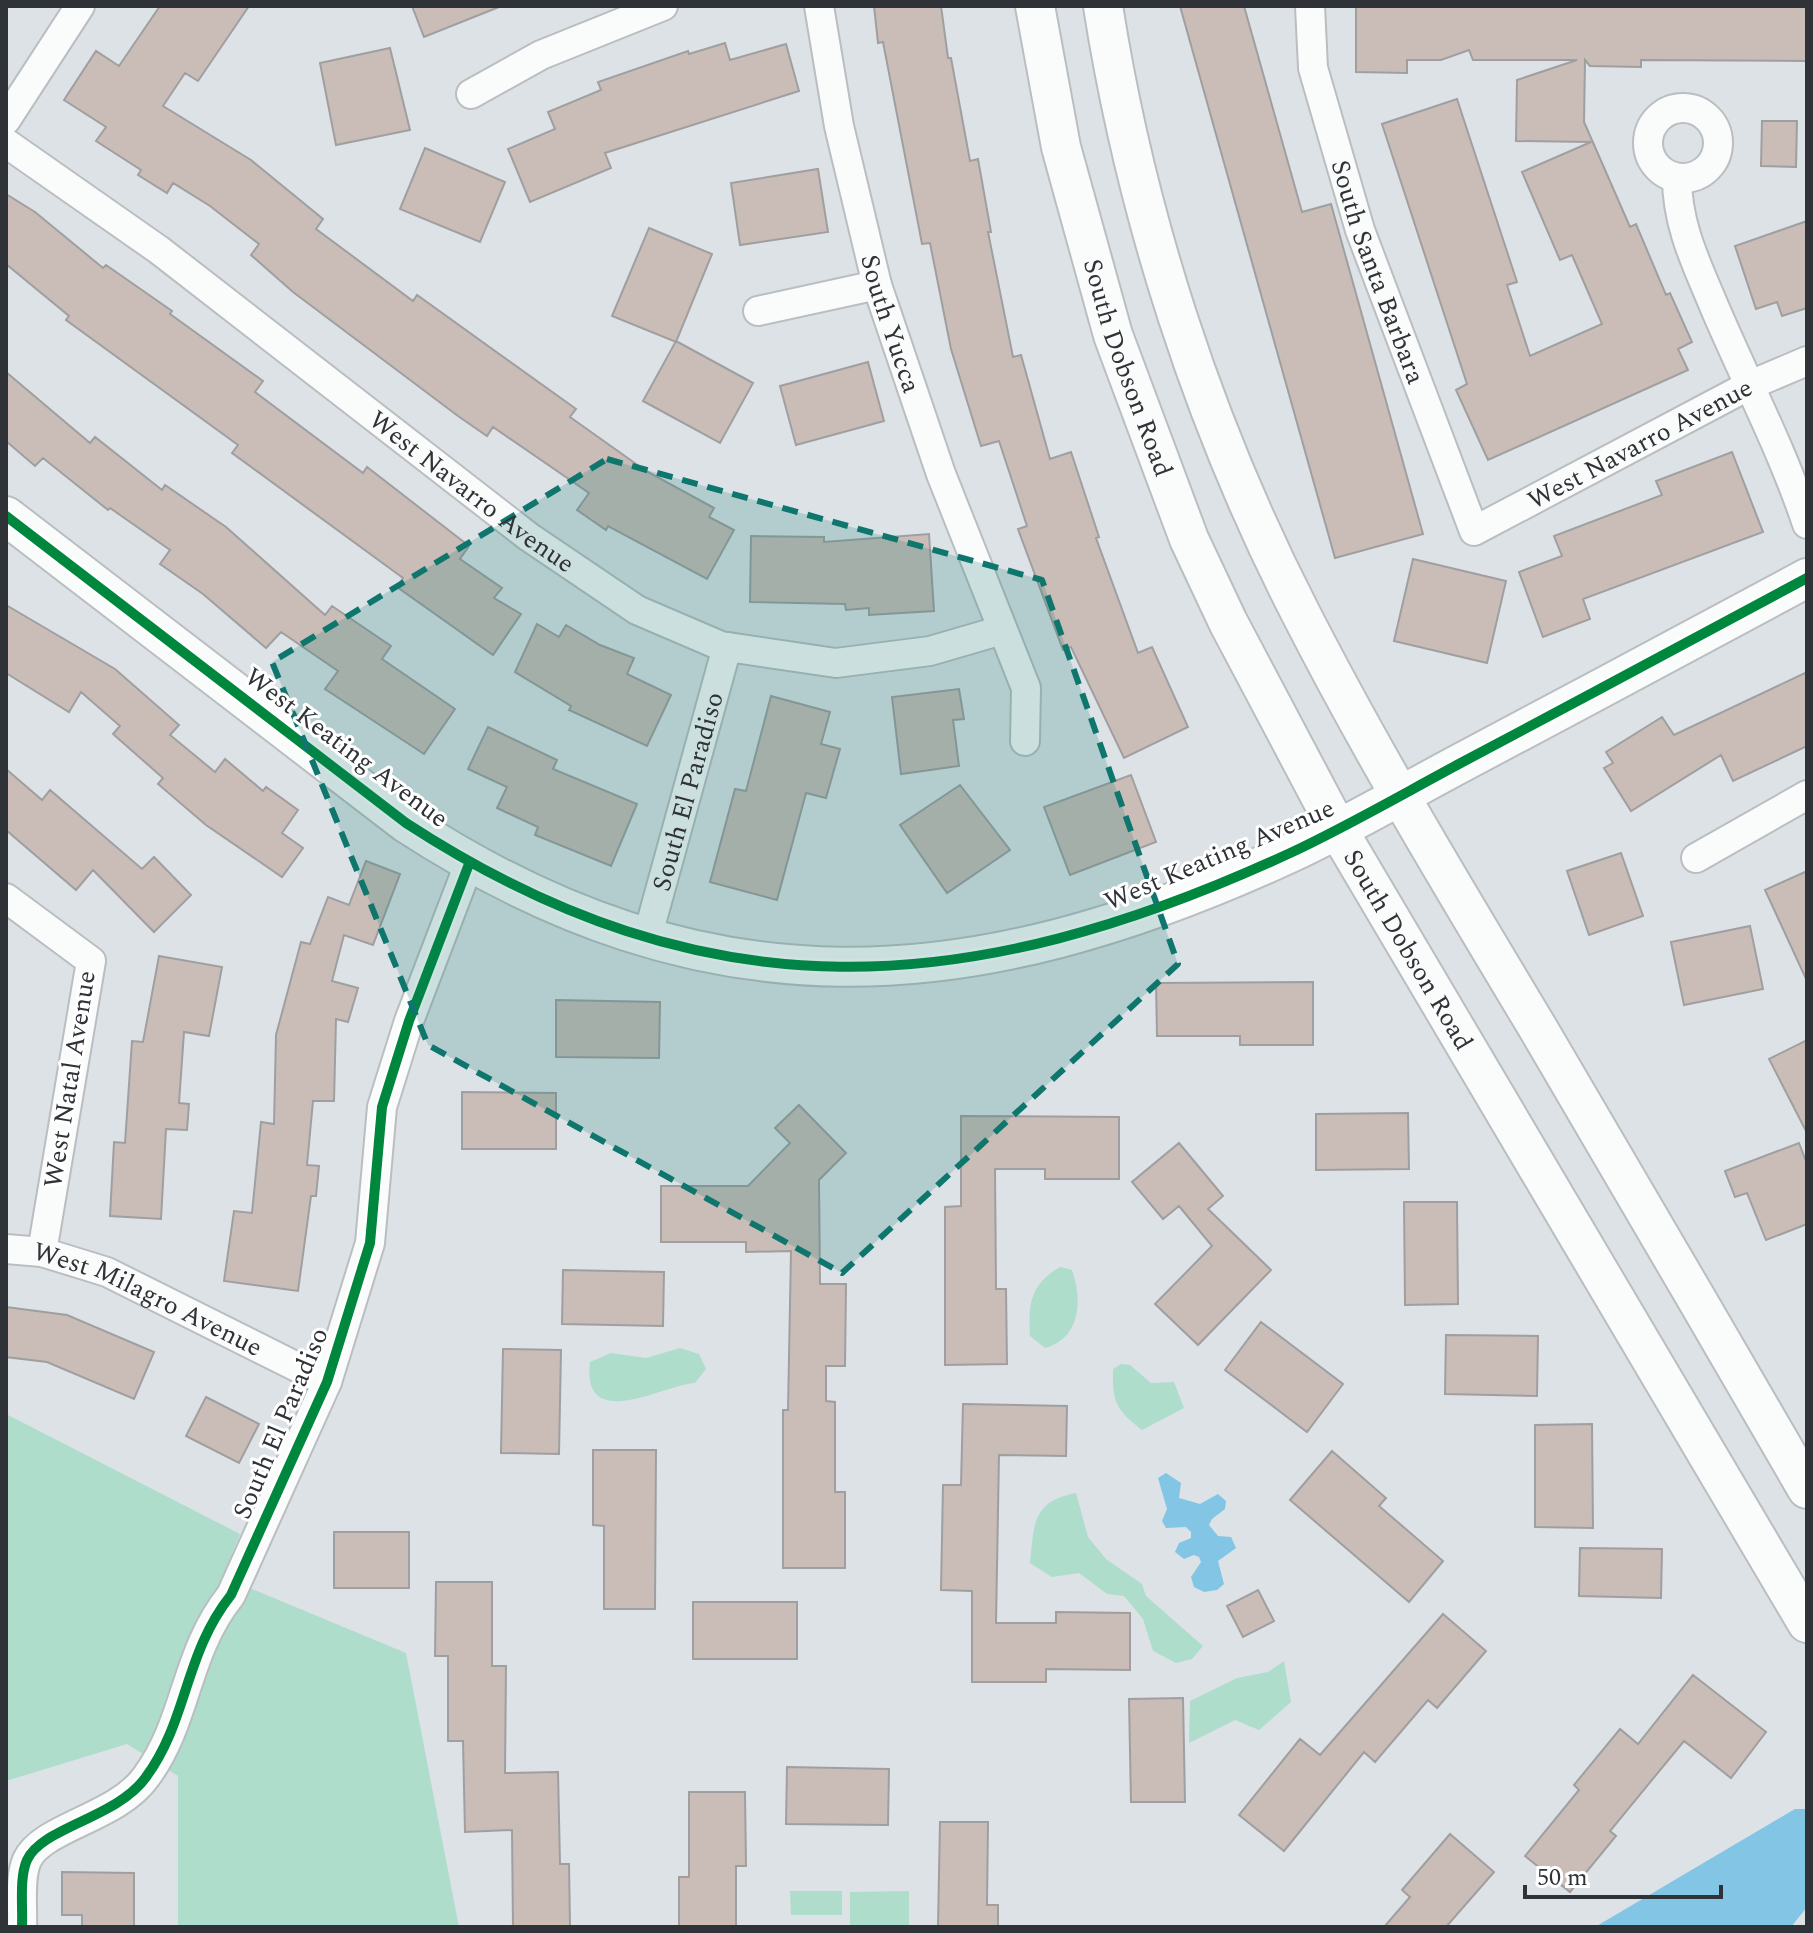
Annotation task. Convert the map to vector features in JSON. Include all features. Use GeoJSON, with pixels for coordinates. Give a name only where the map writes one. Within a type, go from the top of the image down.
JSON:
{"type":"FeatureCollection","features":[{"type":"Feature","properties":{"kind":"main road","name":"South Dobson Road"},"geometry":{"type":"LineString","coordinates":[[1035,6],[1061,147],[1113,335],[1189,539],[1228,622],[1338,830],[1807,1623]]}},
{"type":"Feature","properties":{"kind":"main road"},"geometry":{"type":"LineString","coordinates":[[1103,6],[1114,73],[1140,185],[1203,390],[1299,611],[1399,796],[1807,1489]]}},
{"type":"Feature","properties":{"kind":"main road","name":"West Keating Avenue"},"geometry":{"type":"LineString","coordinates":[[6,516],[406,823],[469,864],[563,910],[647,938],[701,951],[806,966],[892,968],[1021,949],[1122,921],[1184,898],[1338,830],[1807,578]]}},
{"type":"Feature","properties":{"kind":"street"},"geometry":{"type":"LineString","coordinates":[[6,120],[80,6]]}},
{"type":"Feature","properties":{"kind":"street"},"geometry":{"type":"LineString","coordinates":[[471,94],[541,55],[663,6]]}},
{"type":"Feature","properties":{"kind":"street","name":"South Yucca"},"geometry":{"type":"LineString","coordinates":[[819,6],[839,126],[877,285],[941,474],[1026,688],[1025,741]]}},
{"type":"Feature","properties":{"kind":"street","name":"South Santa Barbara"},"geometry":{"type":"LineString","coordinates":[[1310,6],[1313,68],[1360,230],[1474,531]]}},
{"type":"Feature","properties":{"kind":"street","name":"West Navarro Avenue"},"geometry":{"type":"LineString","coordinates":[[6,143],[159,250],[529,537],[637,610],[727,647],[836,663],[930,651],[1002,630]]}},
{"type":"Feature","properties":{"kind":"street"},"geometry":{"type":"LineString","coordinates":[[1677,178],[1682,230],[1748,386],[1790,474],[1807,524]]}},
{"type":"Feature","properties":{"kind":"street"},"geometry":{"type":"LineString","coordinates":[[758,311],[877,285]]}},
{"type":"Feature","properties":{"kind":"street","name":"West Navarro Avenue"},"geometry":{"type":"LineString","coordinates":[[1474,531],[1748,386],[1807,361]]}},
{"type":"Feature","properties":{"kind":"street","name":"South El Paradiso"},"geometry":{"type":"LineString","coordinates":[[647,938],[727,647]]}},
{"type":"Feature","properties":{"kind":"street"},"geometry":{"type":"LineString","coordinates":[[1696,858],[1807,795]]}},
{"type":"Feature","properties":{"kind":"street","name":"South El Paradiso"},"geometry":{"type":"LineString","coordinates":[[22,1927],[24,1870],[35,1847],[122,1802],[145,1779],[179,1712],[198,1694],[227,1633],[231,1595],[327,1382],[370,1243],[382,1107],[409,1021],[469,864]]}},
{"type":"Feature","properties":{"kind":"street","name":"West Natal Avenue"},"geometry":{"type":"LineString","coordinates":[[6,898],[91,961],[42,1252]]}},
{"type":"Feature","properties":{"kind":"street","name":"West Milagro Avenue"},"geometry":{"type":"LineString","coordinates":[[6,1249],[42,1252],[107,1272],[327,1382]]}},
{"type":"Feature","properties":{"kind":"highlighted area"},"geometry":{"type":"Polygon","coordinates":[[[607,459],[1042,580],[1178,964],[842,1273],[428,1045],[272,662],[607,459]]]}},
{"type":"Feature","properties":{"kind":"green space"},"geometry":{"type":"Polygon","coordinates":[[[1060,1267],[1072,1270],[1078,1305],[1076,1317],[1066,1336],[1045,1348],[1030,1336],[1031,1304],[1043,1280],[1060,1267]]]}},
{"type":"Feature","properties":{"kind":"green space"},"geometry":{"type":"Polygon","coordinates":[[[680,1348],[699,1354],[706,1369],[695,1383],[628,1400],[611,1401],[598,1396],[591,1384],[590,1362],[611,1353],[646,1358],[680,1348]]]}},
{"type":"Feature","properties":{"kind":"green space"},"geometry":{"type":"Polygon","coordinates":[[[1121,1364],[1130,1365],[1151,1383],[1174,1382],[1184,1408],[1142,1430],[1126,1417],[1115,1398],[1113,1369],[1121,1364]]]}},
{"type":"Feature","properties":{"kind":"green space"},"geometry":{"type":"Polygon","coordinates":[[[6,1414],[240,1534],[223,1577],[406,1653],[459,1927],[178,1927],[178,1776],[127,1744],[6,1781],[6,1414]]]}},
{"type":"Feature","properties":{"kind":"green space"},"geometry":{"type":"Polygon","coordinates":[[[1076,1493],[1088,1537],[1106,1559],[1142,1584],[1146,1596],[1203,1646],[1192,1659],[1176,1663],[1153,1651],[1143,1619],[1124,1596],[1107,1594],[1079,1573],[1052,1577],[1030,1563],[1035,1526],[1043,1509],[1051,1502],[1076,1493]]]}},
{"type":"Feature","properties":{"kind":"green space"},"geometry":{"type":"Polygon","coordinates":[[[1284,1661],[1291,1702],[1259,1730],[1235,1720],[1189,1743],[1190,1701],[1237,1678],[1268,1672],[1284,1661]]]}},
{"type":"Feature","properties":{"kind":"green space"},"geometry":{"type":"Polygon","coordinates":[[[790,1891],[842,1891],[842,1915],[791,1915],[790,1891]]]}},
{"type":"Feature","properties":{"kind":"green space"},"geometry":{"type":"Polygon","coordinates":[[[909,1891],[909,1927],[850,1927],[850,1892],[909,1891]]]}},
{"type":"Feature","properties":{"kind":"water"},"geometry":{"type":"Polygon","coordinates":[[[1166,1473],[1181,1483],[1179,1498],[1200,1504],[1218,1494],[1226,1501],[1225,1509],[1209,1525],[1218,1536],[1231,1537],[1236,1548],[1218,1561],[1224,1584],[1217,1590],[1204,1592],[1194,1587],[1191,1577],[1201,1562],[1199,1557],[1194,1555],[1184,1559],[1175,1552],[1179,1543],[1191,1538],[1191,1532],[1186,1527],[1166,1528],[1162,1521],[1167,1509],[1158,1478],[1166,1473]]]}},
{"type":"Feature","properties":{"kind":"water"},"geometry":{"type":"Polygon","coordinates":[[[1795,1809],[1807,1809],[1807,1907],[1791,1927],[1595,1927],[1795,1809]]]}},
{"type":"Feature","properties":{"kind":"building"},"geometry":{"type":"Polygon","coordinates":[[[160,6],[249,6],[198,81],[185,73],[163,106],[251,160],[323,219],[316,229],[413,301],[417,295],[576,409],[570,417],[646,471],[714,508],[709,517],[734,530],[707,579],[608,526],[606,530],[577,510],[589,493],[493,427],[487,436],[458,416],[293,292],[251,255],[259,244],[210,206],[173,183],[167,193],[138,175],[141,170],[96,141],[106,127],[64,100],[96,51],[119,66],[160,6]]]}},
{"type":"Feature","properties":{"kind":"building"},"geometry":{"type":"Polygon","coordinates":[[[412,6],[499,6],[499,7],[424,37],[412,6]]]}},
{"type":"Feature","properties":{"kind":"building"},"geometry":{"type":"Polygon","coordinates":[[[874,6],[941,6],[948,58],[951,58],[970,161],[978,159],[991,232],[988,232],[1013,357],[1021,355],[1050,459],[1071,452],[1099,537],[1096,538],[1138,653],[1152,647],[1188,727],[1124,758],[1071,647],[1063,650],[1018,529],[1027,526],[999,441],[981,446],[951,349],[930,243],[922,244],[883,42],[878,43],[874,6]]]}},
{"type":"Feature","properties":{"kind":"building"},"geometry":{"type":"Polygon","coordinates":[[[1180,6],[1244,6],[1302,212],[1331,204],[1423,534],[1335,558],[1180,6]]]}},
{"type":"Feature","properties":{"kind":"building"},"geometry":{"type":"Polygon","coordinates":[[[1356,6],[1807,6],[1807,61],[1641,60],[1641,67],[1590,66],[1585,60],[1584,122],[1630,227],[1636,224],[1666,295],[1670,293],[1692,342],[1678,349],[1688,370],[1488,460],[1456,390],[1467,384],[1382,124],[1457,99],[1517,282],[1507,285],[1530,356],[1602,324],[1572,255],[1560,260],[1522,172],[1591,142],[1516,141],[1517,80],[1577,60],[1473,60],[1469,50],[1441,60],[1407,60],[1407,73],[1356,72],[1356,6]]]}},
{"type":"Feature","properties":{"kind":"building"},"geometry":{"type":"Polygon","coordinates":[[[725,43],[730,60],[786,44],[799,91],[605,153],[611,168],[530,202],[508,149],[555,129],[548,112],[601,90],[598,82],[688,51],[689,54],[725,43]]]}},
{"type":"Feature","properties":{"kind":"building"},"geometry":{"type":"Polygon","coordinates":[[[390,48],[410,130],[336,145],[320,63],[390,48]]]}},
{"type":"Feature","properties":{"kind":"building"},"geometry":{"type":"Polygon","coordinates":[[[1762,121],[1797,121],[1796,167],[1761,166],[1762,121]]]}},
{"type":"Feature","properties":{"kind":"building"},"geometry":{"type":"Polygon","coordinates":[[[425,148],[505,182],[480,242],[400,209],[425,148]]]}},
{"type":"Feature","properties":{"kind":"building"},"geometry":{"type":"Polygon","coordinates":[[[818,169],[828,232],[740,245],[731,183],[818,169]]]}},
{"type":"Feature","properties":{"kind":"building"},"geometry":{"type":"Polygon","coordinates":[[[6,194],[35,212],[103,268],[106,265],[172,311],[170,314],[263,381],[255,392],[363,473],[367,467],[469,546],[460,559],[502,588],[494,598],[521,614],[493,655],[397,587],[403,578],[232,453],[238,445],[66,320],[69,316],[6,264],[6,194]]]}},
{"type":"Feature","properties":{"kind":"building"},"geometry":{"type":"Polygon","coordinates":[[[1807,221],[1807,308],[1782,316],[1777,302],[1756,309],[1735,246],[1807,221]]]}},
{"type":"Feature","properties":{"kind":"building"},"geometry":{"type":"Polygon","coordinates":[[[649,228],[712,254],[676,342],[612,316],[649,228]]]}},
{"type":"Feature","properties":{"kind":"building"},"geometry":{"type":"Polygon","coordinates":[[[676,341],[753,383],[720,443],[643,401],[676,341]]]}},
{"type":"Feature","properties":{"kind":"building"},"geometry":{"type":"Polygon","coordinates":[[[868,362],[884,421],[796,445],[780,386],[868,362]]]}},
{"type":"Feature","properties":{"kind":"building"},"geometry":{"type":"Polygon","coordinates":[[[6,372],[90,443],[95,437],[162,490],[165,485],[226,527],[325,615],[332,606],[391,646],[382,659],[455,709],[424,754],[325,689],[338,671],[281,632],[266,648],[203,594],[160,564],[170,550],[110,508],[108,510],[43,458],[35,466],[6,441],[6,372]]]}},
{"type":"Feature","properties":{"kind":"building"},"geometry":{"type":"Polygon","coordinates":[[[1732,452],[1763,532],[1583,599],[1590,619],[1543,637],[1519,572],[1562,556],[1554,536],[1662,495],[1656,481],[1732,452]]]}},
{"type":"Feature","properties":{"kind":"building"},"geometry":{"type":"Polygon","coordinates":[[[929,534],[934,611],[869,615],[869,608],[846,610],[845,604],[750,602],[751,536],[824,537],[824,542],[929,534]]]}},
{"type":"Feature","properties":{"kind":"building"},"geometry":{"type":"Polygon","coordinates":[[[1413,559],[1506,581],[1487,663],[1394,641],[1413,559]]]}},
{"type":"Feature","properties":{"kind":"building"},"geometry":{"type":"Polygon","coordinates":[[[6,605],[115,669],[179,725],[170,735],[215,772],[225,759],[263,791],[266,787],[298,810],[282,833],[303,848],[282,877],[206,825],[158,784],[163,778],[113,734],[120,726],[81,692],[69,712],[6,673],[6,605]]]}},
{"type":"Feature","properties":{"kind":"building"},"geometry":{"type":"Polygon","coordinates":[[[537,624],[559,637],[566,625],[600,645],[634,658],[627,674],[671,695],[647,746],[569,710],[571,706],[515,672],[537,624]]]}},
{"type":"Feature","properties":{"kind":"building"},"geometry":{"type":"Polygon","coordinates":[[[1807,672],[1807,746],[1733,781],[1721,755],[1631,811],[1604,768],[1613,763],[1606,752],[1662,717],[1674,735],[1807,672]]]}},
{"type":"Feature","properties":{"kind":"building"},"geometry":{"type":"Polygon","coordinates":[[[959,689],[964,719],[953,720],[959,766],[901,774],[892,697],[959,689]]]}},
{"type":"Feature","properties":{"kind":"building"},"geometry":{"type":"Polygon","coordinates":[[[771,696],[830,712],[821,744],[840,749],[826,798],[806,793],[777,900],[710,882],[735,789],[746,791],[771,696]]]}},
{"type":"Feature","properties":{"kind":"building"},"geometry":{"type":"Polygon","coordinates":[[[488,727],[557,760],[553,769],[637,804],[611,866],[535,835],[538,827],[497,808],[507,787],[468,769],[488,727]]]}},
{"type":"Feature","properties":{"kind":"building"},"geometry":{"type":"Polygon","coordinates":[[[6,769],[42,800],[50,790],[142,869],[154,857],[191,895],[154,932],[93,870],[76,890],[6,830],[6,769]]]}},
{"type":"Feature","properties":{"kind":"building"},"geometry":{"type":"Polygon","coordinates":[[[1131,775],[1156,842],[1070,875],[1044,807],[1131,775]]]}},
{"type":"Feature","properties":{"kind":"building"},"geometry":{"type":"Polygon","coordinates":[[[960,785],[1010,850],[947,893],[900,825],[960,785]]]}},
{"type":"Feature","properties":{"kind":"building"},"geometry":{"type":"Polygon","coordinates":[[[1621,853],[1643,916],[1589,935],[1567,871],[1621,853]]]}},
{"type":"Feature","properties":{"kind":"building"},"geometry":{"type":"Polygon","coordinates":[[[366,861],[400,874],[373,945],[344,935],[332,981],[358,988],[348,1022],[336,1019],[334,1101],[313,1101],[307,1165],[319,1166],[316,1196],[311,1196],[298,1291],[224,1281],[234,1211],[252,1213],[261,1122],[274,1124],[276,1035],[301,942],[310,944],[328,897],[349,905],[366,861]]]}},
{"type":"Feature","properties":{"kind":"building"},"geometry":{"type":"Polygon","coordinates":[[[1807,871],[1807,981],[1765,890],[1807,871]]]}},
{"type":"Feature","properties":{"kind":"building"},"geometry":{"type":"Polygon","coordinates":[[[1750,926],[1763,989],[1684,1005],[1671,942],[1750,926]]]}},
{"type":"Feature","properties":{"kind":"building"},"geometry":{"type":"Polygon","coordinates":[[[159,956],[222,967],[209,1036],[184,1032],[179,1103],[189,1104],[187,1130],[166,1129],[161,1219],[110,1216],[114,1142],[125,1143],[132,1041],[143,1042],[159,956]]]}},
{"type":"Feature","properties":{"kind":"building"},"geometry":{"type":"Polygon","coordinates":[[[1313,982],[1313,1045],[1240,1045],[1240,1036],[1157,1036],[1156,983],[1313,982]]]}},
{"type":"Feature","properties":{"kind":"building"},"geometry":{"type":"Polygon","coordinates":[[[556,1000],[660,1002],[659,1058],[556,1057],[556,1000]]]}},
{"type":"Feature","properties":{"kind":"building"},"geometry":{"type":"Polygon","coordinates":[[[1807,1040],[1807,1133],[1769,1059],[1807,1040]]]}},
{"type":"Feature","properties":{"kind":"building"},"geometry":{"type":"Polygon","coordinates":[[[462,1092],[556,1093],[556,1149],[462,1149],[462,1092]]]}},
{"type":"Feature","properties":{"kind":"building"},"geometry":{"type":"Polygon","coordinates":[[[799,1105],[846,1153],[819,1180],[820,1284],[846,1284],[845,1366],[826,1366],[826,1401],[835,1402],[835,1492],[845,1492],[845,1568],[783,1568],[783,1410],[788,1410],[791,1251],[746,1252],[746,1242],[661,1242],[661,1186],[748,1186],[790,1143],[775,1128],[799,1105]]]}},
{"type":"Feature","properties":{"kind":"building"},"geometry":{"type":"Polygon","coordinates":[[[1408,1113],[1409,1169],[1316,1170],[1316,1114],[1408,1113]]]}},
{"type":"Feature","properties":{"kind":"building"},"geometry":{"type":"Polygon","coordinates":[[[961,1116],[1119,1117],[1119,1179],[1045,1179],[1045,1169],[995,1169],[996,1289],[1006,1289],[1007,1364],[945,1365],[945,1207],[961,1206],[961,1116]]]}},
{"type":"Feature","properties":{"kind":"building"},"geometry":{"type":"Polygon","coordinates":[[[1179,1143],[1223,1196],[1208,1209],[1271,1270],[1198,1345],[1155,1304],[1212,1246],[1179,1206],[1163,1219],[1132,1182],[1179,1143]]]}},
{"type":"Feature","properties":{"kind":"building"},"geometry":{"type":"Polygon","coordinates":[[[1799,1143],[1807,1164],[1807,1224],[1766,1240],[1747,1193],[1735,1197],[1725,1171],[1799,1143]]]}},
{"type":"Feature","properties":{"kind":"building"},"geometry":{"type":"Polygon","coordinates":[[[1404,1202],[1457,1202],[1458,1304],[1405,1305],[1404,1202]]]}},
{"type":"Feature","properties":{"kind":"building"},"geometry":{"type":"Polygon","coordinates":[[[563,1270],[664,1272],[663,1326],[562,1324],[563,1270]]]}},
{"type":"Feature","properties":{"kind":"building"},"geometry":{"type":"Polygon","coordinates":[[[6,1307],[67,1315],[154,1352],[134,1399],[47,1362],[6,1357],[6,1307]]]}},
{"type":"Feature","properties":{"kind":"building"},"geometry":{"type":"Polygon","coordinates":[[[1261,1322],[1343,1384],[1307,1432],[1225,1370],[1261,1322]]]}},
{"type":"Feature","properties":{"kind":"building"},"geometry":{"type":"Polygon","coordinates":[[[1446,1335],[1538,1336],[1537,1396],[1445,1394],[1446,1335]]]}},
{"type":"Feature","properties":{"kind":"building"},"geometry":{"type":"Polygon","coordinates":[[[503,1349],[561,1350],[559,1454],[501,1453],[503,1349]]]}},
{"type":"Feature","properties":{"kind":"building"},"geometry":{"type":"Polygon","coordinates":[[[206,1397],[259,1424],[239,1463],[186,1436],[206,1397]]]}},
{"type":"Feature","properties":{"kind":"building"},"geometry":{"type":"Polygon","coordinates":[[[963,1404],[1067,1406],[1066,1456],[999,1455],[996,1623],[1056,1623],[1056,1612],[1130,1613],[1130,1670],[1046,1669],[1046,1682],[972,1682],[972,1591],[941,1590],[943,1485],[961,1485],[963,1404]]]}},
{"type":"Feature","properties":{"kind":"building"},"geometry":{"type":"Polygon","coordinates":[[[1592,1424],[1593,1528],[1535,1527],[1535,1425],[1592,1424]]]}},
{"type":"Feature","properties":{"kind":"building"},"geometry":{"type":"Polygon","coordinates":[[[593,1450],[656,1450],[655,1609],[604,1609],[604,1526],[593,1525],[593,1450]]]}},
{"type":"Feature","properties":{"kind":"building"},"geometry":{"type":"Polygon","coordinates":[[[1332,1451],[1386,1498],[1379,1506],[1443,1561],[1409,1602],[1290,1500],[1332,1451]]]}},
{"type":"Feature","properties":{"kind":"building"},"geometry":{"type":"Polygon","coordinates":[[[334,1532],[409,1532],[409,1588],[334,1588],[334,1532]]]}},
{"type":"Feature","properties":{"kind":"building"},"geometry":{"type":"Polygon","coordinates":[[[1580,1548],[1662,1549],[1661,1598],[1579,1596],[1580,1548]]]}},
{"type":"Feature","properties":{"kind":"building"},"geometry":{"type":"Polygon","coordinates":[[[436,1582],[492,1582],[492,1666],[506,1666],[505,1773],[558,1772],[560,1864],[569,1864],[570,1927],[513,1927],[512,1830],[465,1832],[463,1741],[448,1741],[448,1656],[435,1656],[436,1582]]]}},
{"type":"Feature","properties":{"kind":"building"},"geometry":{"type":"Polygon","coordinates":[[[1258,1590],[1274,1621],[1243,1637],[1227,1606],[1258,1590]]]}},
{"type":"Feature","properties":{"kind":"building"},"geometry":{"type":"Polygon","coordinates":[[[693,1602],[797,1602],[797,1659],[693,1659],[693,1602]]]}},
{"type":"Feature","properties":{"kind":"building"},"geometry":{"type":"Polygon","coordinates":[[[1443,1614],[1486,1651],[1437,1708],[1428,1700],[1375,1762],[1364,1752],[1284,1851],[1239,1815],[1300,1739],[1320,1755],[1443,1614]]]}},
{"type":"Feature","properties":{"kind":"building"},"geometry":{"type":"Polygon","coordinates":[[[1693,1675],[1766,1732],[1731,1778],[1684,1741],[1610,1831],[1616,1836],[1570,1892],[1525,1856],[1579,1790],[1574,1785],[1620,1729],[1638,1744],[1693,1675]]]}},
{"type":"Feature","properties":{"kind":"building"},"geometry":{"type":"Polygon","coordinates":[[[1183,1698],[1185,1802],[1131,1802],[1129,1699],[1183,1698]]]}},
{"type":"Feature","properties":{"kind":"building"},"geometry":{"type":"Polygon","coordinates":[[[787,1767],[889,1769],[888,1825],[786,1824],[787,1767]]]}},
{"type":"Feature","properties":{"kind":"building"},"geometry":{"type":"Polygon","coordinates":[[[689,1792],[745,1792],[746,1866],[736,1866],[736,1927],[679,1927],[679,1877],[689,1877],[689,1792]]]}},
{"type":"Feature","properties":{"kind":"building"},"geometry":{"type":"Polygon","coordinates":[[[940,1822],[988,1822],[987,1905],[998,1905],[998,1927],[938,1927],[940,1822]]]}},
{"type":"Feature","properties":{"kind":"building"},"geometry":{"type":"Polygon","coordinates":[[[1450,1834],[1494,1872],[1446,1927],[1384,1927],[1410,1897],[1402,1890],[1450,1834]]]}},
{"type":"Feature","properties":{"kind":"building"},"geometry":{"type":"Polygon","coordinates":[[[62,1872],[134,1873],[134,1927],[82,1927],[82,1915],[62,1915],[62,1872]]]}},
{"type":"Feature","properties":{"kind":"cycle path"},"geometry":{"type":"LineString","coordinates":[[6,516],[406,823],[517,887],[626,931],[734,957],[841,967],[949,960],[1059,938],[1171,903],[1331,833],[1807,578]]}},
{"type":"Feature","properties":{"kind":"cycle path"},"geometry":{"type":"LineString","coordinates":[[22,1927],[23,1875],[27,1860],[35,1849],[133,1791],[160,1755],[204,1640],[231,1595],[327,1382],[370,1243],[382,1107],[409,1021],[469,864]]}}]}
